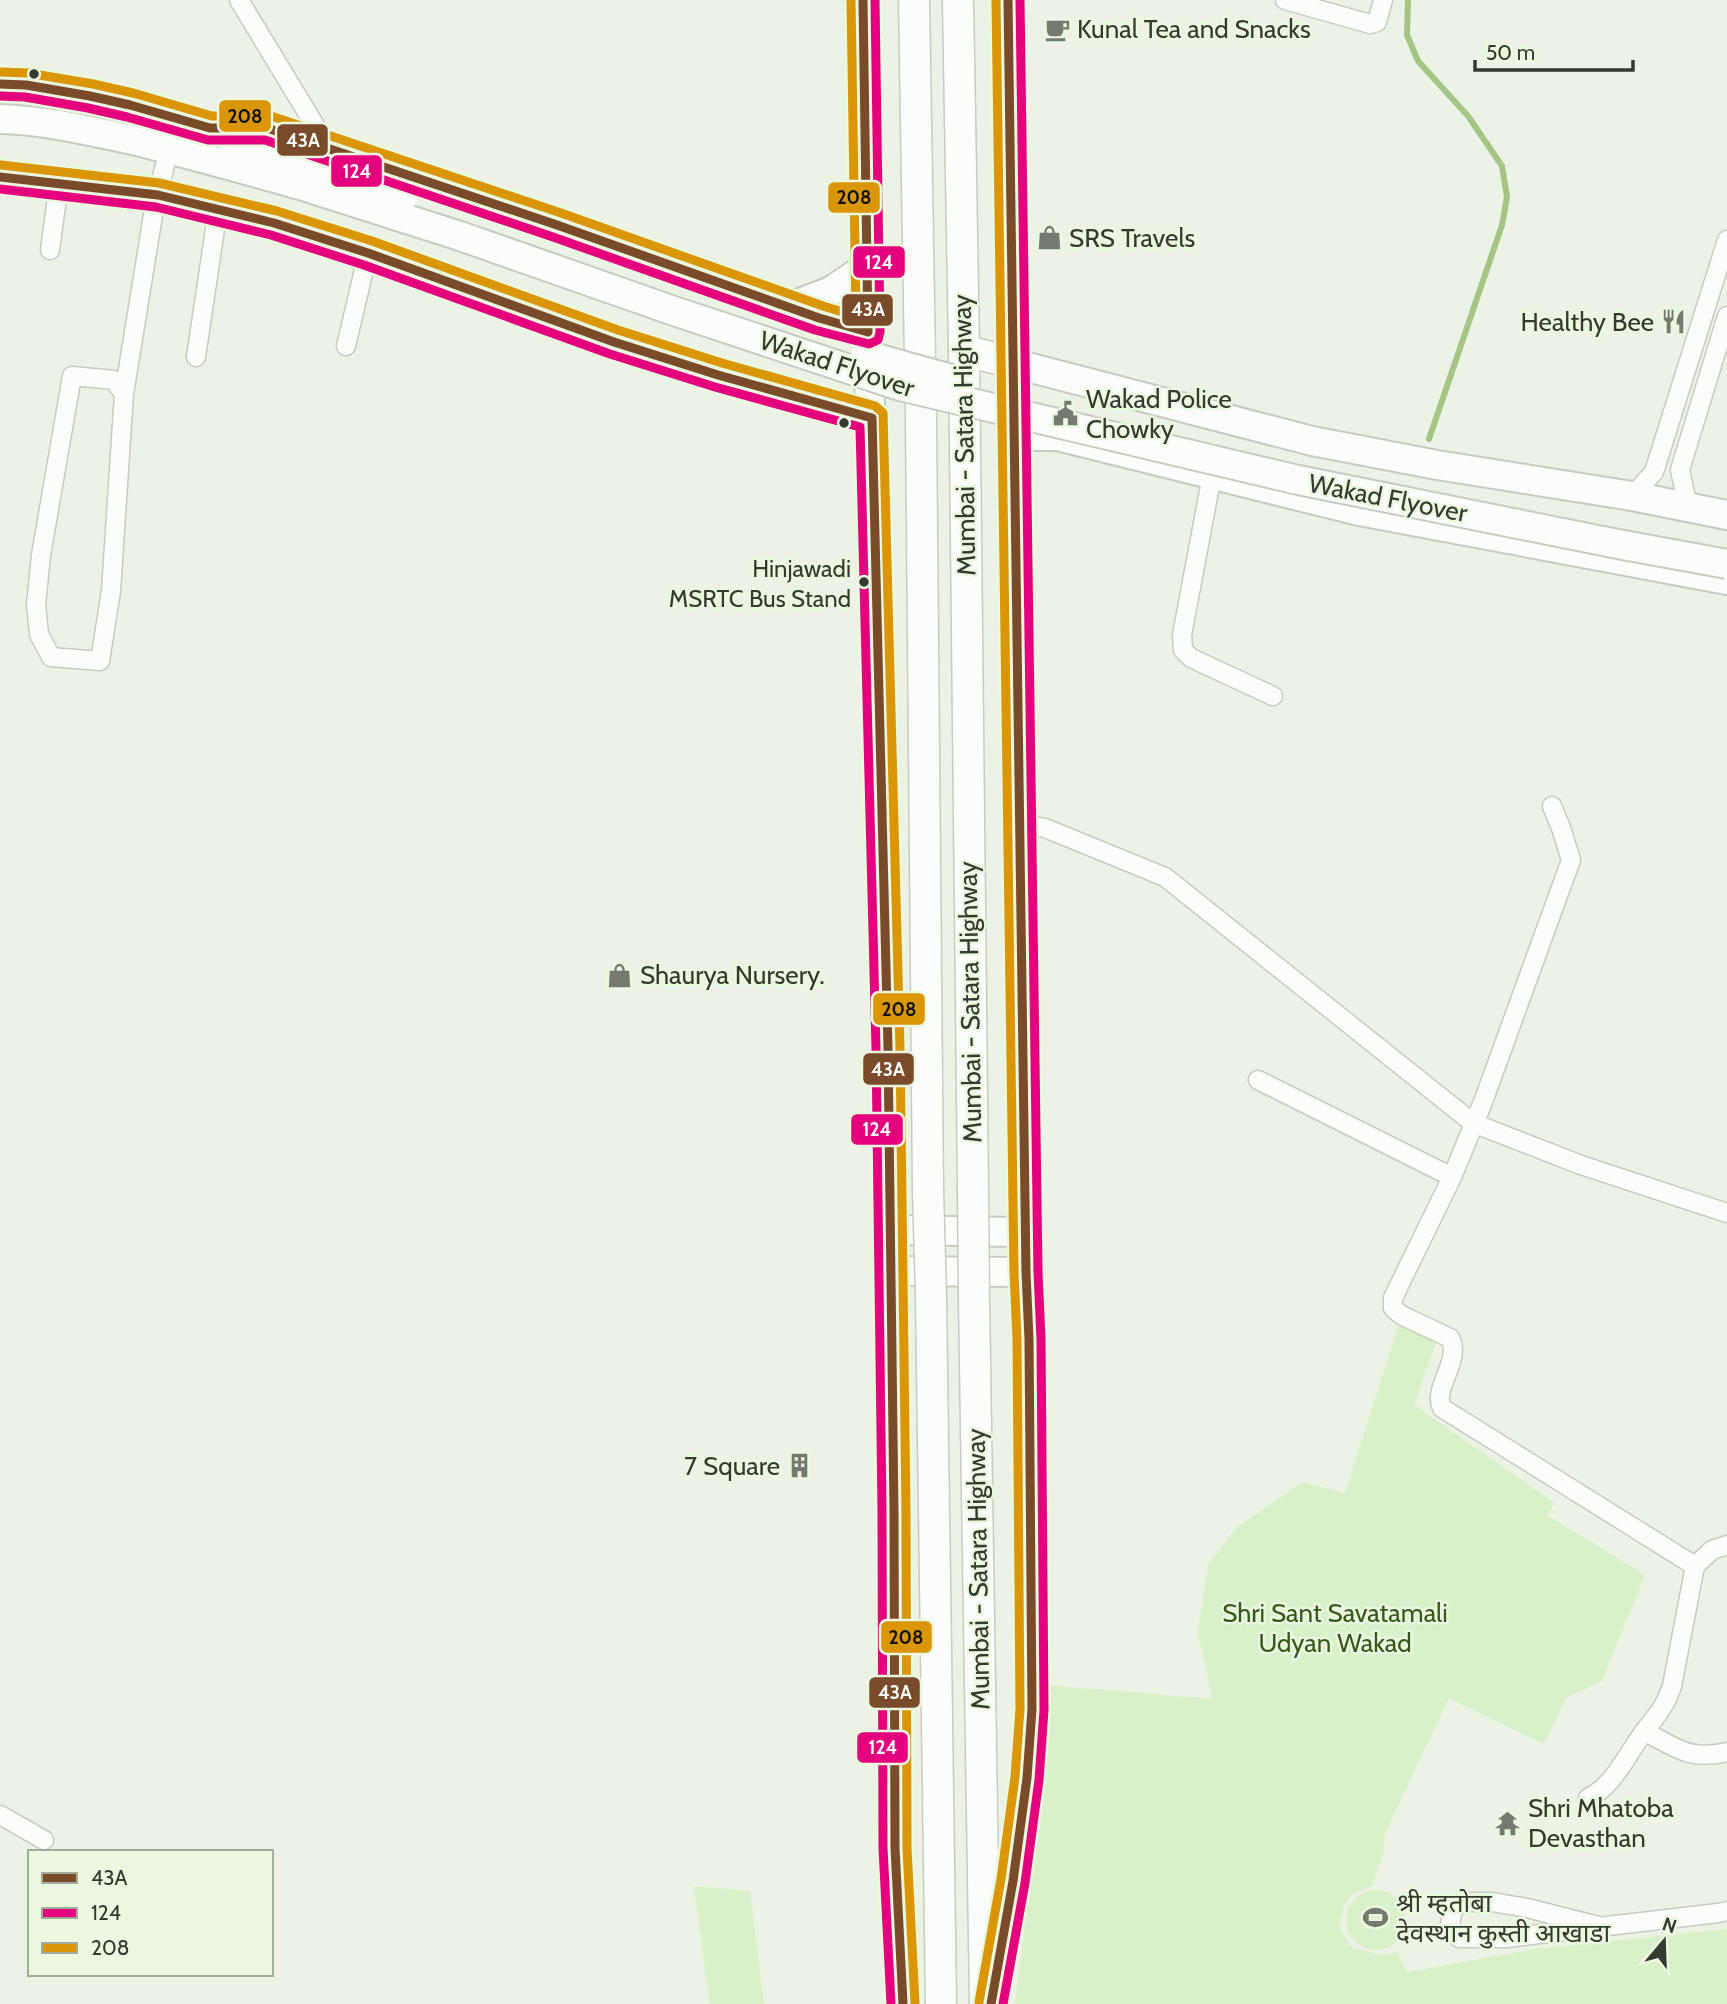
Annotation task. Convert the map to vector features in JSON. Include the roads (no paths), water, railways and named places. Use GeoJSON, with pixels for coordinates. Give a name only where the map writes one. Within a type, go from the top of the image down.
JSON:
{"type":"FeatureCollection","features":[{"type":"Feature","properties":{"kind":"highway","name":"Mumbai - Satara Highway"},"geometry":{"type":"LineString","coordinates":[[914,0],[941,2004]]}},
{"type":"Feature","properties":{"kind":"highway","name":"Mumbai - Satara Highway"},"geometry":{"type":"LineString","coordinates":[[958,0],[985,2004]]}},
{"type":"Feature","properties":{"kind":"highway"},"geometry":{"type":"LineString","coordinates":[[964,350],[1012,363]]}},
{"type":"Feature","properties":{"kind":"main road"},"geometry":{"type":"LineString","coordinates":[[863,0],[868,332],[888,1048],[895,1848],[903,2004]]}},
{"type":"Feature","properties":{"kind":"main road"},"geometry":{"type":"LineString","coordinates":[[991,2004],[1013,1881],[1027,1778],[1032,1709],[1029,1339],[1008,0]]}},
{"type":"Feature","properties":{"kind":"main road"},"geometry":{"type":"LineString","coordinates":[[0,85],[26,85],[90,96],[210,128],[267,128],[868,332]]}},
{"type":"Feature","properties":{"kind":"main road","name":"Wakad Flyover"},"geometry":{"type":"LineString","coordinates":[[0,119],[92,131],[303,175],[825,344],[1038,403],[1366,482],[1727,548]]}},
{"type":"Feature","properties":{"kind":"main road","name":"Wakad Flyover"},"geometry":{"type":"LineString","coordinates":[[210,128],[303,175],[460,236],[900,386],[1298,480],[1727,564]]}},
{"type":"Feature","properties":{"kind":"main road"},"geometry":{"type":"LineString","coordinates":[[0,177],[158,195],[274,223],[368,253],[614,342],[718,375],[872,418]]}},
{"type":"Feature","properties":{"kind":"main road"},"geometry":{"type":"LineString","coordinates":[[790,307],[831,291],[867,267]]}},
{"type":"Feature","properties":{"kind":"main road"},"geometry":{"type":"LineString","coordinates":[[1012,363],[1312,441],[1727,515]]}},
{"type":"Feature","properties":{"kind":"main road"},"geometry":{"type":"LineString","coordinates":[[1014,442],[1030,436],[1057,436],[1359,511],[1727,580]]}},
{"type":"Feature","properties":{"kind":"main road"},"geometry":{"type":"LineString","coordinates":[[1304,498],[1312,441]]}},
{"type":"Feature","properties":{"kind":"main road"},"geometry":{"type":"LineString","coordinates":[[891,1230],[1026,1232]]}},
{"type":"Feature","properties":{"kind":"main road"},"geometry":{"type":"LineString","coordinates":[[891,1271],[1026,1272]]}},
{"type":"Feature","properties":{"kind":"street"},"geometry":{"type":"LineString","coordinates":[[239,0],[328,147]]}},
{"type":"Feature","properties":{"kind":"street"},"geometry":{"type":"LineString","coordinates":[[1285,0],[1370,24],[1379,19],[1383,0]]}},
{"type":"Feature","properties":{"kind":"street"},"geometry":{"type":"LineString","coordinates":[[124,394],[114,380],[72,376],[41,555],[36,605],[39,634],[51,657],[100,661],[111,592],[124,394],[154,209],[169,149]]}},
{"type":"Feature","properties":{"kind":"street"},"geometry":{"type":"LineString","coordinates":[[50,250],[59,183]]}},
{"type":"Feature","properties":{"kind":"street"},"geometry":{"type":"LineString","coordinates":[[196,356],[218,209]]}},
{"type":"Feature","properties":{"kind":"street"},"geometry":{"type":"LineString","coordinates":[[1632,496],[1654,472],[1727,240]]}},
{"type":"Feature","properties":{"kind":"street"},"geometry":{"type":"LineString","coordinates":[[346,346],[368,253]]}},
{"type":"Feature","properties":{"kind":"street"},"geometry":{"type":"LineString","coordinates":[[1688,507],[1680,470],[1727,316]]}},
{"type":"Feature","properties":{"kind":"street"},"geometry":{"type":"LineString","coordinates":[[1212,475],[1182,635],[1183,650],[1191,658],[1273,696]]}},
{"type":"Feature","properties":{"kind":"street"},"geometry":{"type":"LineString","coordinates":[[1552,806],[1562,828],[1571,860],[1483,1102],[1452,1177],[1393,1298],[1393,1308],[1401,1315],[1450,1338],[1454,1345],[1440,1397],[1442,1408],[1695,1566]]}},
{"type":"Feature","properties":{"kind":"street"},"geometry":{"type":"LineString","coordinates":[[1020,823],[1045,828],[1165,877],[1473,1124],[1581,1165],[1727,1213]]}},
{"type":"Feature","properties":{"kind":"street"},"geometry":{"type":"LineString","coordinates":[[1258,1080],[1452,1177]]}},
{"type":"Feature","properties":{"kind":"street"},"geometry":{"type":"LineString","coordinates":[[1588,1798],[1600,1791],[1616,1774],[1662,1709],[1672,1686],[1695,1566],[1712,1550],[1727,1545]]}},
{"type":"Feature","properties":{"kind":"street"},"geometry":{"type":"LineString","coordinates":[[1644,1731],[1695,1756],[1727,1752]]}},
{"type":"Feature","properties":{"kind":"street"},"geometry":{"type":"LineString","coordinates":[[0,1815],[44,1839]]}},
{"type":"Feature","properties":{"kind":"street"},"geometry":{"type":"LineString","coordinates":[[1602,1927],[1492,1902],[1465,1902],[1453,1909],[1450,1924],[1459,1938],[1506,1938],[1602,1927],[1727,1911]]}},
{"type":"Feature","properties":{"kind":"waterway"},"geometry":{"type":"LineString","coordinates":[[1408,0],[1407,35],[1418,61],[1468,116],[1502,166],[1507,197],[1502,225],[1429,439]]}},
{"type":"Feature","properties":{"kind":"place","name":"Kunal Tea and Snacks"},"geometry":{"type":"Point","coordinates":[1057,29]}},
{"type":"Feature","properties":{"kind":"place","name":"SRS Travels"},"geometry":{"type":"Point","coordinates":[1049,238]}},
{"type":"Feature","properties":{"kind":"place","name":"Healthy Bee"},"geometry":{"type":"Point","coordinates":[1674,322]}},
{"type":"Feature","properties":{"kind":"place","name":"Wakad Police Chowky"},"geometry":{"type":"Point","coordinates":[1066,414]}},
{"type":"Feature","properties":{"kind":"place","name":"Hinjawadi MSRTC Bus Stand"},"geometry":{"type":"Point","coordinates":[864,582]}},
{"type":"Feature","properties":{"kind":"place","name":"Shaurya Nursery."},"geometry":{"type":"Point","coordinates":[620,975]}},
{"type":"Feature","properties":{"kind":"place","name":"7 Square"},"geometry":{"type":"Point","coordinates":[800,1466]}},
{"type":"Feature","properties":{"kind":"place","name":"Shri Mhatoba Devasthan"},"geometry":{"type":"Point","coordinates":[1508,1823]}},
{"type":"Feature","properties":{"kind":"place","name":"श्री म्हतोबा देवस्थान कुस्ती आखाडा"},"geometry":{"type":"Point","coordinates":[1376,1918]}},
{"type":"Feature","properties":{"kind":"park label","name":"Shri Sant Savatamali Udyan Wakad"},"geometry":{"type":"Point","coordinates":[1335,1628]}}]}
